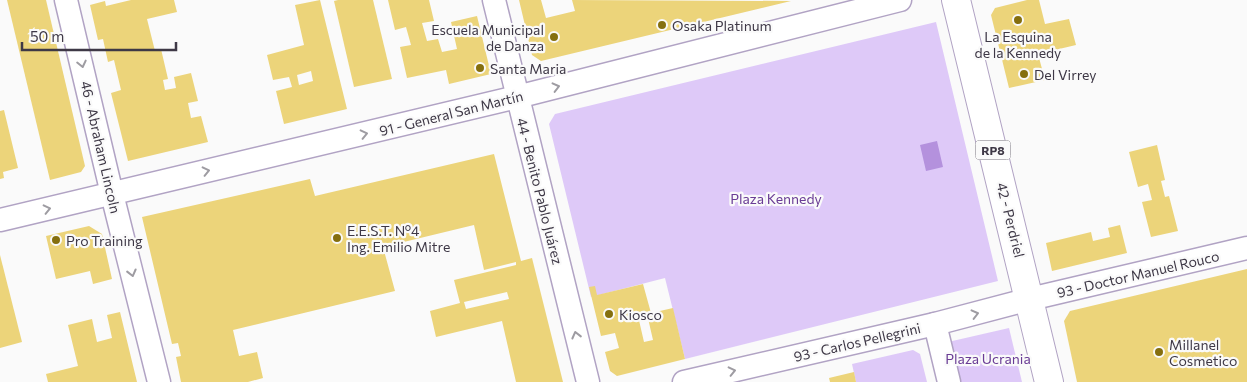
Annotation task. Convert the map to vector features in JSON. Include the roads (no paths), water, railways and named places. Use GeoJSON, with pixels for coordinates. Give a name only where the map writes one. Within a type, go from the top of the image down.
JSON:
{"type":"FeatureCollection","features":[{"type":"Feature","properties":{"kind":"main road","name":"42 - Perdriel"},"geometry":{"type":"LineString","coordinates":[[956,0],[1049,382]]}},
{"type":"Feature","properties":{"kind":"street","name":"46 - Abraham Lincoln"},"geometry":{"type":"LineString","coordinates":[[66,0],[159,382]]}},
{"type":"Feature","properties":{"kind":"street","name":"44 - Benito Pablo Juárez"},"geometry":{"type":"LineString","coordinates":[[494,0],[588,382]]}},
{"type":"Feature","properties":{"kind":"street","name":"91 - General San Martín"},"geometry":{"type":"LineString","coordinates":[[0,220],[517,97],[900,0]]}},
{"type":"Feature","properties":{"kind":"street","name":"93 - Doctor Manuel Rouco"},"geometry":{"type":"LineString","coordinates":[[1030,299],[1247,248]]}},
{"type":"Feature","properties":{"kind":"street","name":"93 - Carlos Pellegrini"},"geometry":{"type":"LineString","coordinates":[[684,382],[935,324],[1030,299]]}},
{"type":"Feature","properties":{"kind":"street"},"geometry":{"type":"LineString","coordinates":[[935,324],[949,382]]}},
{"type":"Feature","properties":{"kind":"place","name":"La Esquina de la Kennedy"},"geometry":{"type":"Point","coordinates":[1018,20]}},
{"type":"Feature","properties":{"kind":"place","name":"Osaka Platinum"},"geometry":{"type":"Point","coordinates":[662,25]}},
{"type":"Feature","properties":{"kind":"place","name":"Escuela Municipal de Danza"},"geometry":{"type":"Point","coordinates":[554,37]}},
{"type":"Feature","properties":{"kind":"place","name":"Santa Maria"},"geometry":{"type":"Point","coordinates":[480,68]}},
{"type":"Feature","properties":{"kind":"place","name":"Del Virrey"},"geometry":{"type":"Point","coordinates":[1024,74]}},
{"type":"Feature","properties":{"kind":"place","name":"E.E.S.T. Nº4 Ing. Emilio Mitre"},"geometry":{"type":"Point","coordinates":[337,238]}},
{"type":"Feature","properties":{"kind":"place","name":"Pro Training"},"geometry":{"type":"Point","coordinates":[56,240]}},
{"type":"Feature","properties":{"kind":"place","name":"Kiosco"},"geometry":{"type":"Point","coordinates":[609,314]}},
{"type":"Feature","properties":{"kind":"place","name":"Millanel Cosmetico"},"geometry":{"type":"Point","coordinates":[1159,352]}},
{"type":"Feature","properties":{"kind":"park label","name":"Plaza Kennedy"},"geometry":{"type":"Point","coordinates":[776,198]}},
{"type":"Feature","properties":{"kind":"park label","name":"Plaza Ucrania"},"geometry":{"type":"Point","coordinates":[988,358]}}]}
